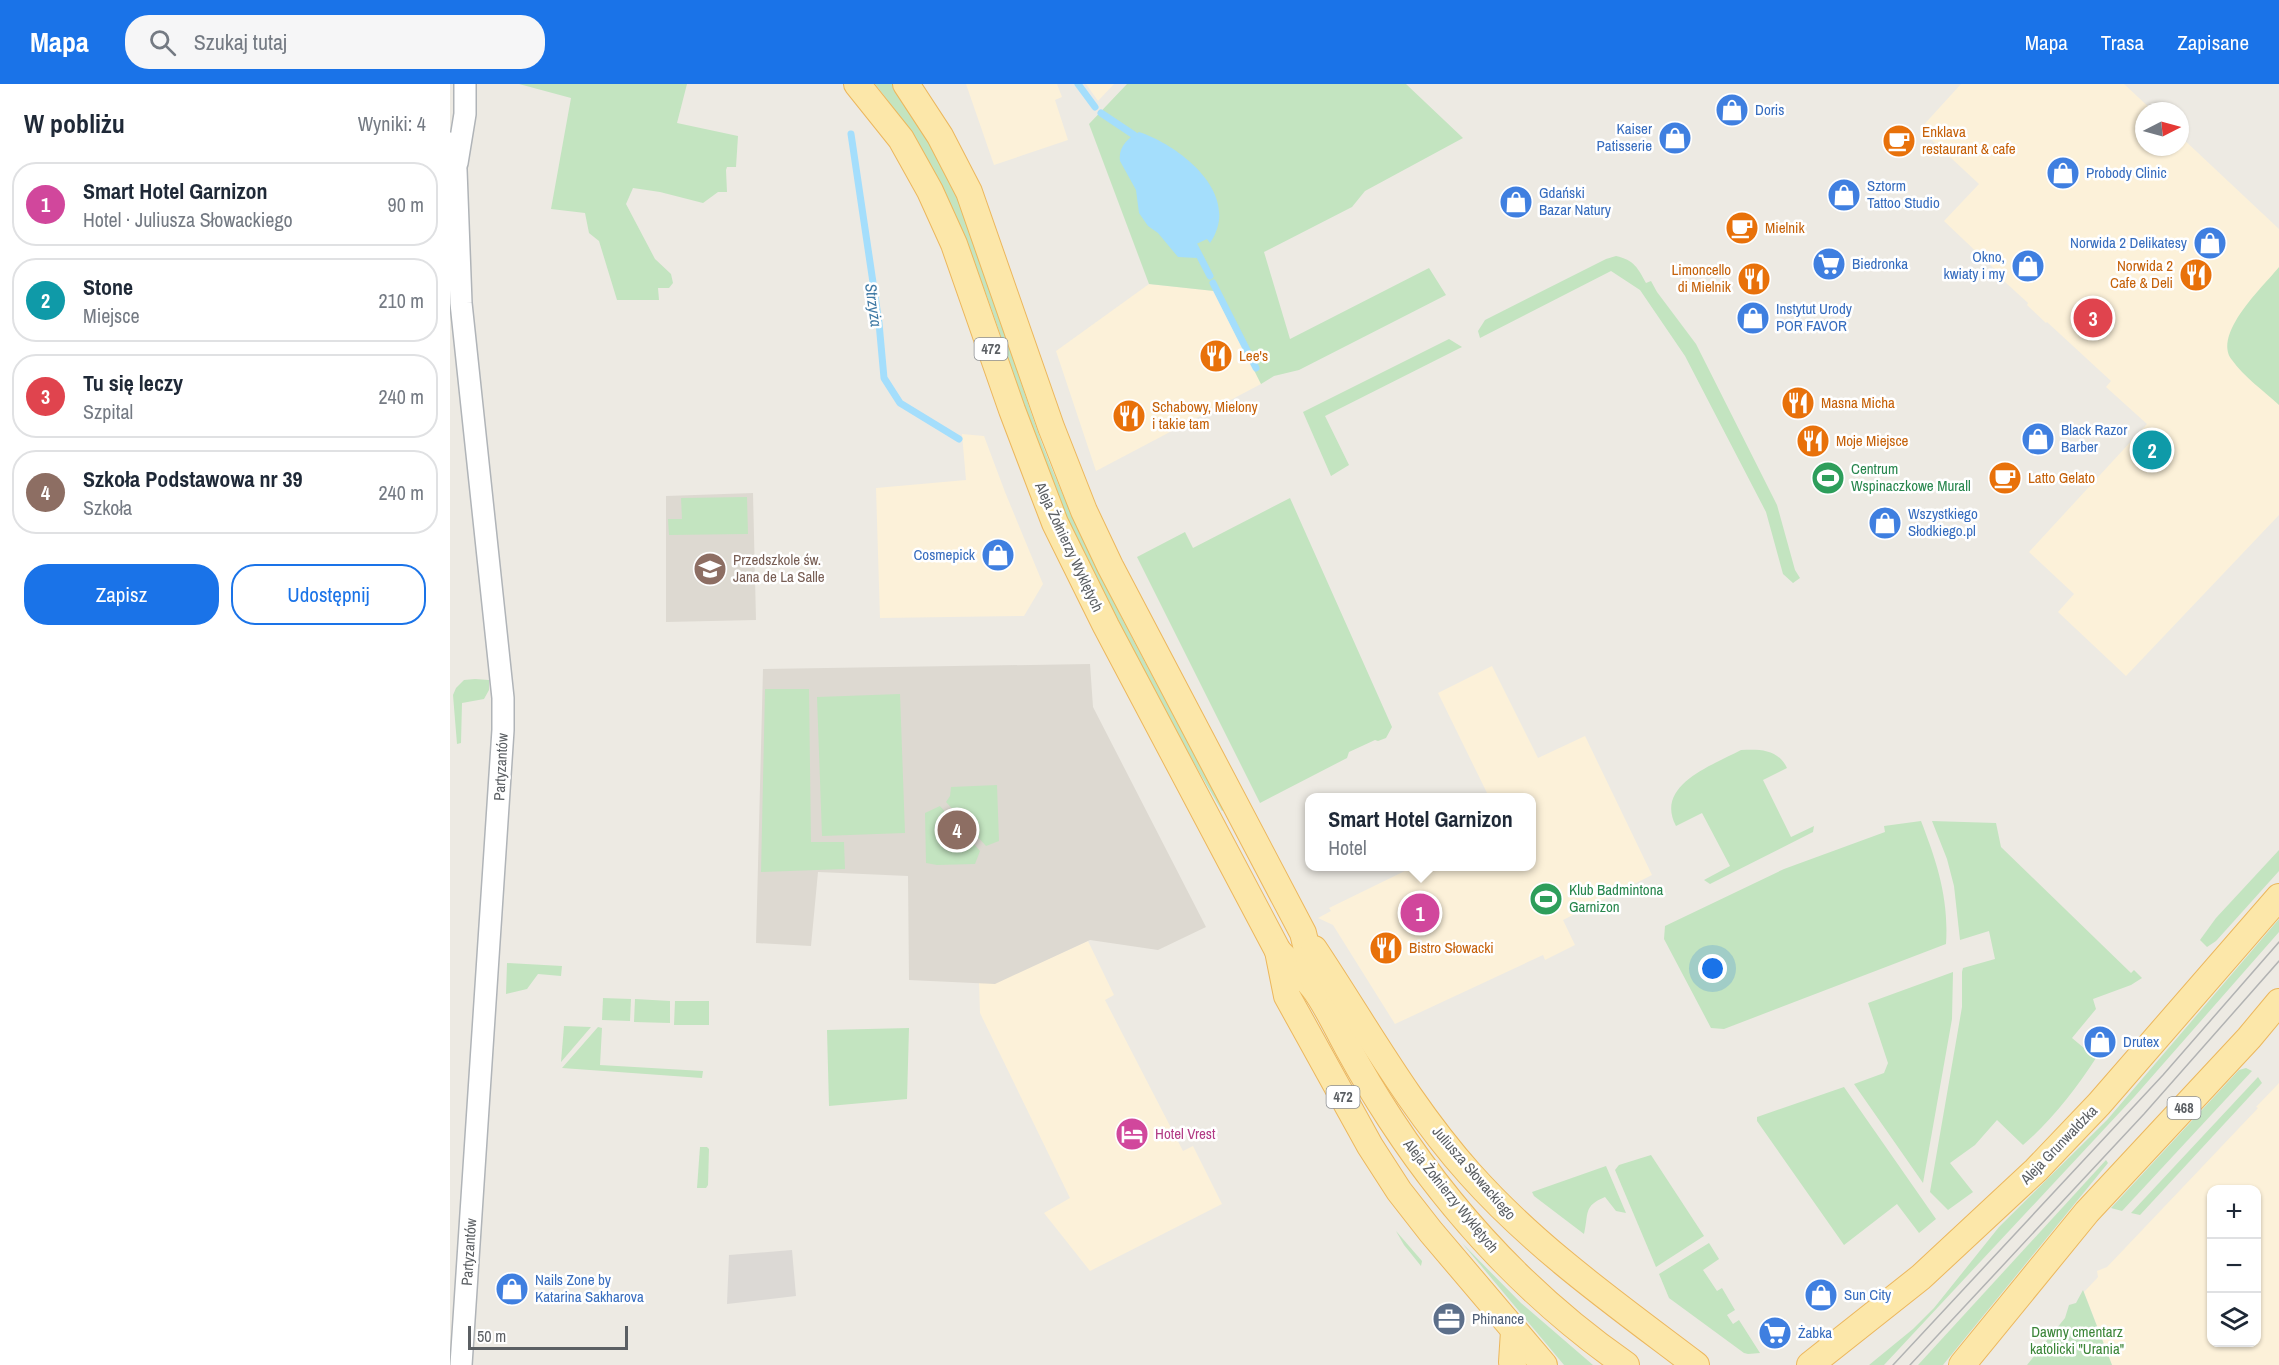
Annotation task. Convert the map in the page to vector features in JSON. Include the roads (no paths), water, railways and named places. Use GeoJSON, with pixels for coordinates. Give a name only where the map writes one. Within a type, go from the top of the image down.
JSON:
{"type":"FeatureCollection","features":[{"type":"Feature","properties":{"kind":"main road","name":"Aleja Żołnierzy Wyklętych"},"geometry":{"type":"LineString","coordinates":[[857,84],[901,140],[930,191],[954,244],[1012,410],[1055,523],[1111,636],[1278,951],[1318,993]]}},
{"type":"Feature","properties":{"kind":"main road","name":"Aleja Żołnierzy Wyklętych"},"geometry":{"type":"LineString","coordinates":[[906,84],[940,136],[969,192],[1051,428],[1084,511],[1304,933],[1318,993],[1354,1060],[1417,1158],[1448,1198],[1529,1285],[1617,1359]]}},
{"type":"Feature","properties":{"kind":"main road","name":"Aleja Grunwaldzka"},"geometry":{"type":"LineString","coordinates":[[1810,1365],[1921,1277],[2036,1170],[2099,1104],[2279,897]]}},
{"type":"Feature","properties":{"kind":"main road","name":"Juliusza Słowackiego"},"geometry":{"type":"LineString","coordinates":[[1304,933],[1426,1118],[1482,1187],[1533,1238],[1570,1269],[1696,1365]]}},
{"type":"Feature","properties":{"kind":"main road","name":"472"},"geometry":{"type":"LineString","coordinates":[[1278,951],[1287,996],[1370,1146],[1399,1191],[1431,1232],[1544,1365]]}},
{"type":"Feature","properties":{"kind":"main road","name":"468"},"geometry":{"type":"LineString","coordinates":[[1962,1365],[2087,1212],[2249,1038],[2279,1002]]}},
{"type":"Feature","properties":{"kind":"main road"},"geometry":{"type":"LineString","coordinates":[[1513,1365],[1514,1332]]}},
{"type":"Feature","properties":{"kind":"main road"},"geometry":{"type":"LineString","coordinates":[[1846,1338],[1847,1365]]}},
{"type":"Feature","properties":{"kind":"street","name":"Partyzantów"},"geometry":{"type":"LineString","coordinates":[[456,170],[465,114],[465,84]]}},
{"type":"Feature","properties":{"kind":"street","name":"Partyzantów"},"geometry":{"type":"LineString","coordinates":[[450,143],[456,170],[461,303],[503,698],[503,730],[460,1365]]}},
{"type":"Feature","properties":{"kind":"water"},"geometry":{"type":"Polygon","coordinates":[[[1139,132],[1172,148],[1189,161],[1203,175],[1213,190],[1219,207],[1218,225],[1210,243],[1207,239],[1192,246],[1197,258],[1178,257],[1158,233],[1148,226],[1139,213],[1136,190],[1120,161],[1120,156],[1125,144],[1139,132]]]}},
{"type":"Feature","properties":{"kind":"waterway"},"geometry":{"type":"LineString","coordinates":[[1078,84],[1095,107]]}},
{"type":"Feature","properties":{"kind":"waterway"},"geometry":{"type":"LineString","coordinates":[[1101,113],[1134,135]]}},
{"type":"Feature","properties":{"kind":"waterway","name":"Strzyża"},"geometry":{"type":"LineString","coordinates":[[851,134],[879,323],[884,378],[900,403],[959,439]]}},
{"type":"Feature","properties":{"kind":"waterway"},"geometry":{"type":"LineString","coordinates":[[1194,245],[1210,276]]}},
{"type":"Feature","properties":{"kind":"waterway"},"geometry":{"type":"LineString","coordinates":[[1213,283],[1256,368]]}},
{"type":"Feature","properties":{"kind":"tram line"},"geometry":{"type":"LineString","coordinates":[[1893,1365],[2163,1075],[2279,942]]}},
{"type":"Feature","properties":{"kind":"tram line"},"geometry":{"type":"LineString","coordinates":[[1910,1365],[2144,1114],[2279,961]]}},
{"type":"Feature","properties":{"kind":"place","name":"Doris"},"geometry":{"type":"Point","coordinates":[1732,110]}},
{"type":"Feature","properties":{"kind":"place","name":"Kaiser Patisserie"},"geometry":{"type":"Point","coordinates":[1675,138]}},
{"type":"Feature","properties":{"kind":"place","name":"Enklava restaurant & cafe"},"geometry":{"type":"Point","coordinates":[1899,141]}},
{"type":"Feature","properties":{"kind":"place","name":"Probody Clinic"},"geometry":{"type":"Point","coordinates":[2063,173]}},
{"type":"Feature","properties":{"kind":"place","name":"Sztorm Tattoo Studio"},"geometry":{"type":"Point","coordinates":[1844,195]}},
{"type":"Feature","properties":{"kind":"place","name":"Gdański Bazar Natury"},"geometry":{"type":"Point","coordinates":[1516,202]}},
{"type":"Feature","properties":{"kind":"place","name":"Mielnik"},"geometry":{"type":"Point","coordinates":[1742,228]}},
{"type":"Feature","properties":{"kind":"place","name":"Norwida 2 Delikatesy"},"geometry":{"type":"Point","coordinates":[2210,243]}},
{"type":"Feature","properties":{"kind":"place","name":"Biedronka"},"geometry":{"type":"Point","coordinates":[1829,264]}},
{"type":"Feature","properties":{"kind":"place","name":"Okno, kwiaty i my"},"geometry":{"type":"Point","coordinates":[2028,266]}},
{"type":"Feature","properties":{"kind":"place","name":"Norwida 2 Cafe & Deli"},"geometry":{"type":"Point","coordinates":[2196,275]}},
{"type":"Feature","properties":{"kind":"place","name":"Limoncello di Mielnik"},"geometry":{"type":"Point","coordinates":[1754,279]}},
{"type":"Feature","properties":{"kind":"place","name":"Instytut Urody POR FAVOR"},"geometry":{"type":"Point","coordinates":[1753,318]}},
{"type":"Feature","properties":{"kind":"place","name":"Tu się leczy"},"geometry":{"type":"Point","coordinates":[2093,318]}},
{"type":"Feature","properties":{"kind":"place","name":"Lee's"},"geometry":{"type":"Point","coordinates":[1216,356]}},
{"type":"Feature","properties":{"kind":"place","name":"Masna Micha"},"geometry":{"type":"Point","coordinates":[1798,403]}},
{"type":"Feature","properties":{"kind":"place","name":"Schabowy, Mielony i takie tam"},"geometry":{"type":"Point","coordinates":[1129,416]}},
{"type":"Feature","properties":{"kind":"place","name":"Black Razor Barber"},"geometry":{"type":"Point","coordinates":[2038,439]}},
{"type":"Feature","properties":{"kind":"place","name":"Moje Miejsce"},"geometry":{"type":"Point","coordinates":[1813,441]}},
{"type":"Feature","properties":{"kind":"place","name":"Stone"},"geometry":{"type":"Point","coordinates":[2152,450]}},
{"type":"Feature","properties":{"kind":"place","name":"Centrum Wspinaczkowe Murall"},"geometry":{"type":"Point","coordinates":[1828,478]}},
{"type":"Feature","properties":{"kind":"place","name":"Latto Gelato"},"geometry":{"type":"Point","coordinates":[2005,478]}},
{"type":"Feature","properties":{"kind":"place","name":"Wszystkiego Słodkiego.pl"},"geometry":{"type":"Point","coordinates":[1885,523]}},
{"type":"Feature","properties":{"kind":"place","name":"Cosmepick"},"geometry":{"type":"Point","coordinates":[998,555]}},
{"type":"Feature","properties":{"kind":"place","name":"Przedszkole św. Jana de La Salle"},"geometry":{"type":"Point","coordinates":[710,569]}},
{"type":"Feature","properties":{"kind":"place","name":"Szkoła Podstawowa nr 39"},"geometry":{"type":"Point","coordinates":[957,830]}},
{"type":"Feature","properties":{"kind":"place","name":"Klub Badmintona Garnizon"},"geometry":{"type":"Point","coordinates":[1546,899]}},
{"type":"Feature","properties":{"kind":"place","name":"Smart Hotel Garnizon"},"geometry":{"type":"Point","coordinates":[1420,913]}},
{"type":"Feature","properties":{"kind":"place","name":"Bistro Słowacki"},"geometry":{"type":"Point","coordinates":[1386,948]}},
{"type":"Feature","properties":{"kind":"place","name":"Drutex"},"geometry":{"type":"Point","coordinates":[2100,1042]}},
{"type":"Feature","properties":{"kind":"place","name":"Hotel Vrest"},"geometry":{"type":"Point","coordinates":[1132,1134]}},
{"type":"Feature","properties":{"kind":"place","name":"Nails Zone by Katarina Sakharova"},"geometry":{"type":"Point","coordinates":[512,1289]}},
{"type":"Feature","properties":{"kind":"place","name":"Sun City"},"geometry":{"type":"Point","coordinates":[1821,1295]}},
{"type":"Feature","properties":{"kind":"place","name":"Phinance"},"geometry":{"type":"Point","coordinates":[1449,1319]}},
{"type":"Feature","properties":{"kind":"place","name":"Żabka"},"geometry":{"type":"Point","coordinates":[1775,1333]}},
{"type":"Feature","properties":{"kind":"park label","name":"Dawny cmentarz katolicki \"Urania\""},"geometry":{"type":"Point","coordinates":[2077,1340]}}]}
